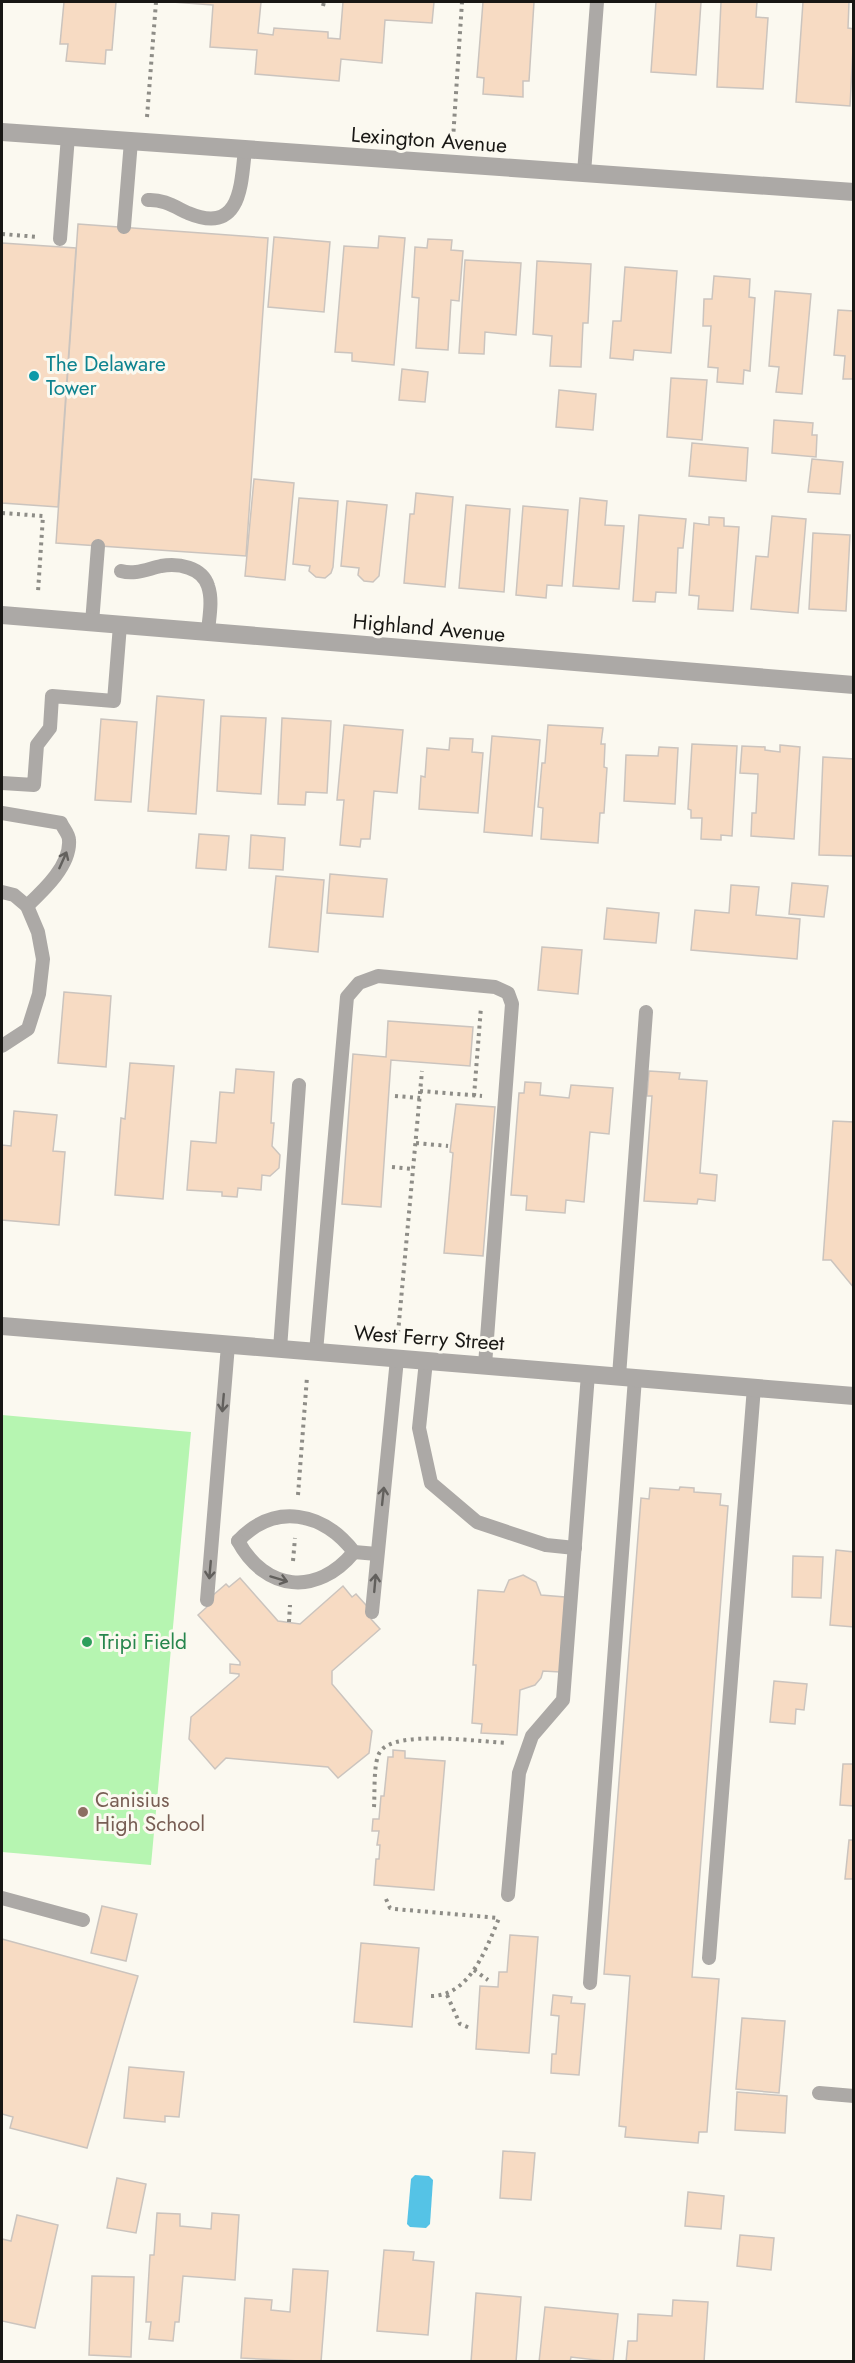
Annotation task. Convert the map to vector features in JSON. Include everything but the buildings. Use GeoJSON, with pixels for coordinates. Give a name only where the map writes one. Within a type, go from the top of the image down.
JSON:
{"type":"FeatureCollection","features":[{"type":"Feature","properties":{"kind":"street","name":"Lexington Avenue"},"geometry":{"type":"LineString","coordinates":[[2,132],[854,192]]}},
{"type":"Feature","properties":{"kind":"street","name":"Highland Avenue"},"geometry":{"type":"LineString","coordinates":[[2,615],[854,686]]}},
{"type":"Feature","properties":{"kind":"street","name":"West Ferry Street"},"geometry":{"type":"LineString","coordinates":[[2,1326],[854,1396]]}},
{"type":"Feature","properties":{"kind":"lane"},"geometry":{"type":"LineString","coordinates":[[584,173],[597,2]]}},
{"type":"Feature","properties":{"kind":"lane"},"geometry":{"type":"LineString","coordinates":[[60,239],[68,136]]}},
{"type":"Feature","properties":{"kind":"lane"},"geometry":{"type":"LineString","coordinates":[[124,227],[130,141]]}},
{"type":"Feature","properties":{"kind":"lane"},"geometry":{"type":"LineString","coordinates":[[148,200],[158,200],[204,218],[220,217],[236,204],[240,195],[245,149]]}},
{"type":"Feature","properties":{"kind":"lane"},"geometry":{"type":"LineString","coordinates":[[92,623],[98,546]]}},
{"type":"Feature","properties":{"kind":"lane"},"geometry":{"type":"LineString","coordinates":[[121,571],[137,573],[171,564],[192,569],[202,576],[209,587],[208,632]]}},
{"type":"Feature","properties":{"kind":"lane"},"geometry":{"type":"LineString","coordinates":[[2,783],[34,785],[37,745],[50,728],[52,696],[114,701],[120,625]]}},
{"type":"Feature","properties":{"kind":"lane"},"geometry":{"type":"LineString","coordinates":[[2,813],[61,823],[69,838],[66,856],[50,884],[27,906]]}},
{"type":"Feature","properties":{"kind":"lane"},"geometry":{"type":"LineString","coordinates":[[2,892],[14,895],[27,906],[38,932],[43,959],[39,994],[28,1029],[2,1046]]}},
{"type":"Feature","properties":{"kind":"lane"},"geometry":{"type":"LineString","coordinates":[[316,1352],[347,997],[359,983],[378,976],[495,987],[508,993],[512,1004],[485,1365]]}},
{"type":"Feature","properties":{"kind":"lane"},"geometry":{"type":"LineString","coordinates":[[590,1983],[627,1377],[646,1012]]}},
{"type":"Feature","properties":{"kind":"lane"},"geometry":{"type":"LineString","coordinates":[[280,1349],[299,1084]]}},
{"type":"Feature","properties":{"kind":"lane"},"geometry":{"type":"LineString","coordinates":[[207,1600],[228,1345]]}},
{"type":"Feature","properties":{"kind":"lane"},"geometry":{"type":"LineString","coordinates":[[372,1612],[397,1359]]}},
{"type":"Feature","properties":{"kind":"lane"},"geometry":{"type":"LineString","coordinates":[[426,1361],[419,1428],[432,1483],[477,1522],[546,1545],[575,1548]]}},
{"type":"Feature","properties":{"kind":"lane"},"geometry":{"type":"LineString","coordinates":[[508,1896],[519,1773],[532,1736],[564,1700],[588,1374]]}},
{"type":"Feature","properties":{"kind":"lane"},"geometry":{"type":"LineString","coordinates":[[710,1958],[754,1387]]}},
{"type":"Feature","properties":{"kind":"lane"},"geometry":{"type":"LineString","coordinates":[[238,1541],[250,1528],[264,1522],[280,1517],[297,1516],[329,1527],[343,1538],[354,1552],[377,1554]]}},
{"type":"Feature","properties":{"kind":"lane"},"geometry":{"type":"LineString","coordinates":[[212,1539],[238,1541]]}},
{"type":"Feature","properties":{"kind":"lane"},"geometry":{"type":"LineString","coordinates":[[238,1541],[246,1556],[259,1569],[274,1578],[292,1582],[313,1581],[333,1572],[354,1552]]}},
{"type":"Feature","properties":{"kind":"lane"},"geometry":{"type":"LineString","coordinates":[[2,1898],[83,1920]]}},
{"type":"Feature","properties":{"kind":"lane"},"geometry":{"type":"LineString","coordinates":[[819,2093],[854,2096]]}},
{"type":"Feature","properties":{"kind":"path"},"geometry":{"type":"LineString","coordinates":[[147,117],[156,2]]}},
{"type":"Feature","properties":{"kind":"path"},"geometry":{"type":"LineString","coordinates":[[453,142],[462,2]]}},
{"type":"Feature","properties":{"kind":"path"},"geometry":{"type":"LineString","coordinates":[[2,234],[60,239]]}},
{"type":"Feature","properties":{"kind":"path"},"geometry":{"type":"LineString","coordinates":[[2,513],[43,516],[38,593]]}},
{"type":"Feature","properties":{"kind":"path"},"geometry":{"type":"LineString","coordinates":[[474,1096],[480,1024]]}},
{"type":"Feature","properties":{"kind":"path"},"geometry":{"type":"LineString","coordinates":[[398,1331],[422,1071]]}},
{"type":"Feature","properties":{"kind":"path"},"geometry":{"type":"LineString","coordinates":[[420,1091],[490,1097]]}},
{"type":"Feature","properties":{"kind":"path"},"geometry":{"type":"LineString","coordinates":[[395,1096],[420,1098]]}},
{"type":"Feature","properties":{"kind":"path"},"geometry":{"type":"LineString","coordinates":[[416,1143],[448,1146]]}},
{"type":"Feature","properties":{"kind":"path"},"geometry":{"type":"LineString","coordinates":[[392,1167],[413,1169]]}},
{"type":"Feature","properties":{"kind":"path"},"geometry":{"type":"LineString","coordinates":[[298,1501],[307,1379]]}},
{"type":"Feature","properties":{"kind":"path"},"geometry":{"type":"LineString","coordinates":[[293,1568],[295,1536]]}},
{"type":"Feature","properties":{"kind":"path"},"geometry":{"type":"LineString","coordinates":[[289,1613],[289,1622]]}},
{"type":"Feature","properties":{"kind":"path"},"geometry":{"type":"LineString","coordinates":[[374,1808],[378,1755],[387,1745],[424,1739],[483,1742]]}},
{"type":"Feature","properties":{"kind":"path"},"geometry":{"type":"LineString","coordinates":[[431,1996],[447,1995],[474,1970],[508,1896]]}},
{"type":"Feature","properties":{"kind":"path"},"geometry":{"type":"LineString","coordinates":[[386,1899],[390,1908],[499,1918]]}},
{"type":"Feature","properties":{"kind":"path"},"geometry":{"type":"LineString","coordinates":[[474,1970],[489,1980]]}},
{"type":"Feature","properties":{"kind":"path"},"geometry":{"type":"LineString","coordinates":[[447,1995],[460,2024],[470,2028]]}},
{"type":"Feature","properties":{"kind":"green space","name":"Tripi Field"},"geometry":{"type":"Polygon","coordinates":[[[2,1415],[191,1432],[151,1865],[2,1852],[2,1415]]]}},
{"type":"Feature","properties":{"kind":"water"},"geometry":{"type":"Polygon","coordinates":[[[415,2175],[429,2176],[433,2180],[430,2224],[426,2228],[410,2227],[407,2224],[411,2179],[415,2175]]]}},
{"type":"Feature","properties":{"kind":"place","name":"The Delaware Tower"},"geometry":{"type":"Point","coordinates":[34,376]}},
{"type":"Feature","properties":{"kind":"place","name":"Tripi Field"},"geometry":{"type":"Point","coordinates":[87,1642]}},
{"type":"Feature","properties":{"kind":"place","name":"Canisius High School"},"geometry":{"type":"Point","coordinates":[83,1812]}}]}
